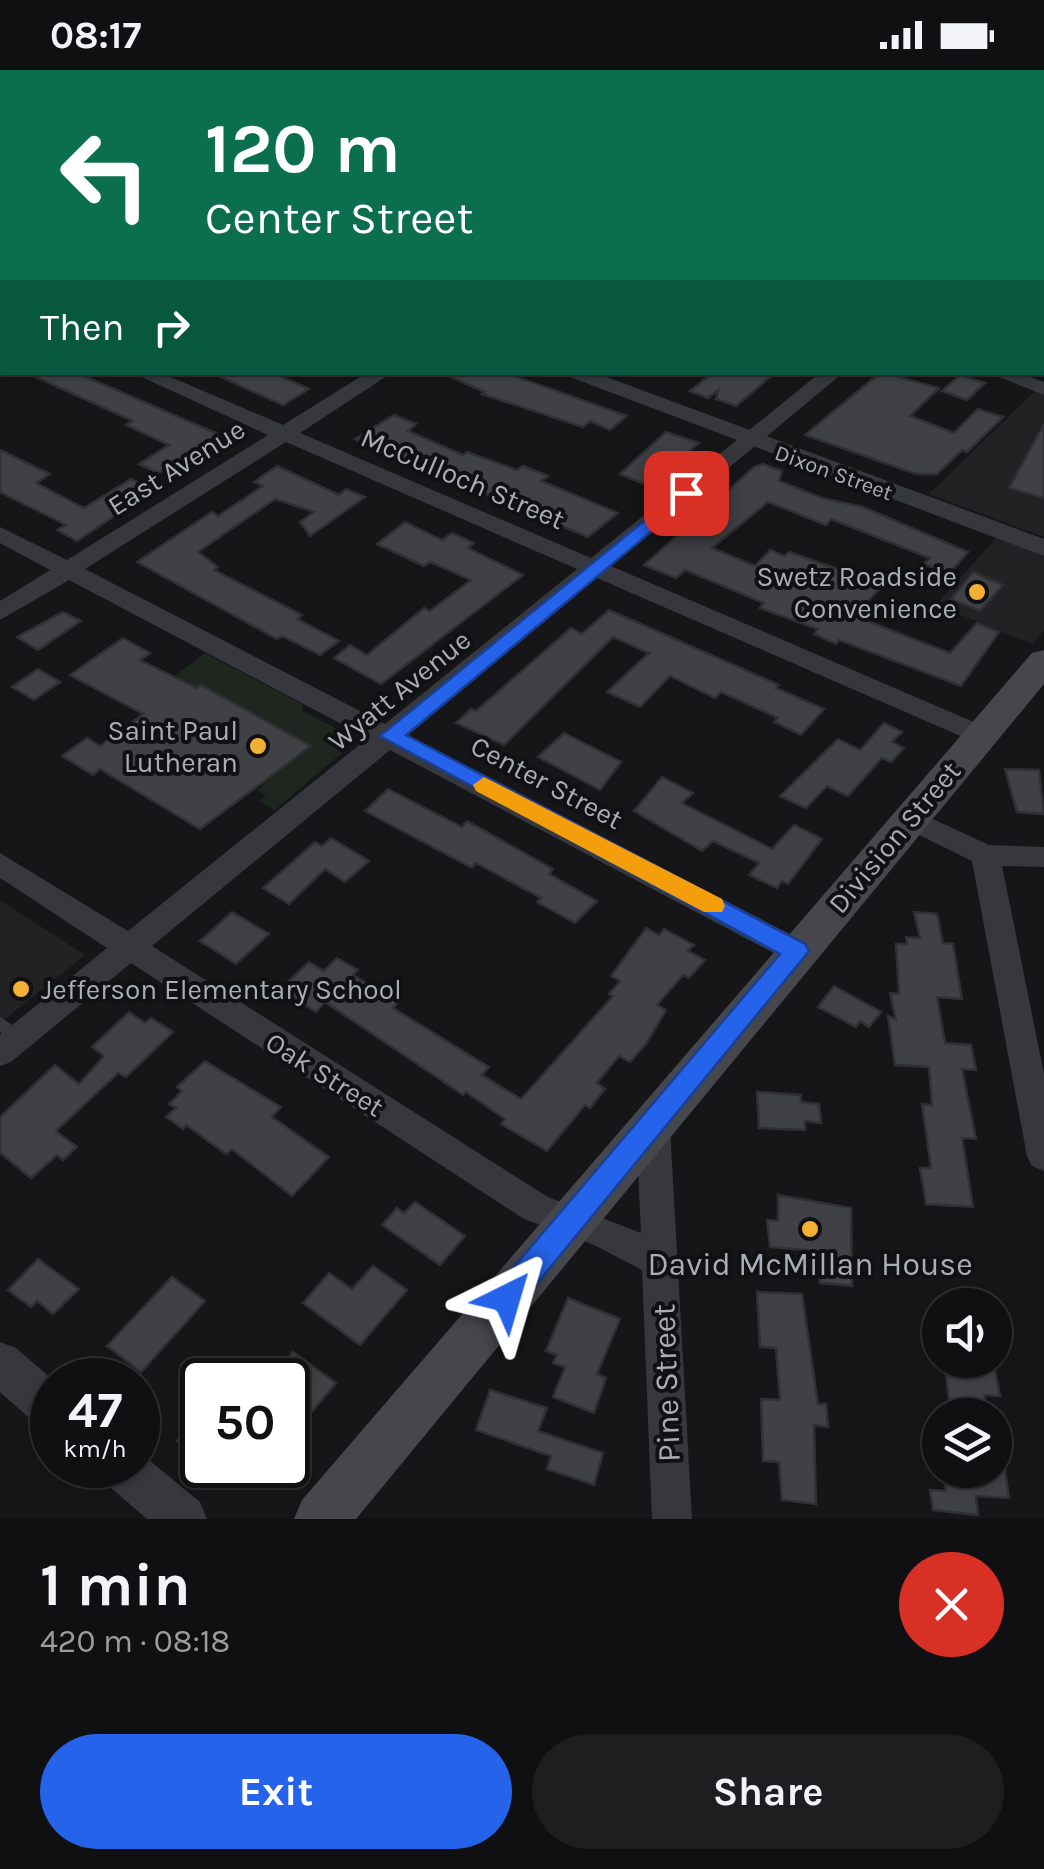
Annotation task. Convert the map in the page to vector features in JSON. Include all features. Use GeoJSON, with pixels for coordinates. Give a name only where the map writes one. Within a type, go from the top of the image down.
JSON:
{"type":"FeatureCollection","features":[{"type":"Feature","properties":{"kind":"main road","name":"Division Street"},"geometry":{"type":"LineString","coordinates":[[321,1519],[1044,661]]}},
{"type":"Feature","properties":{"kind":"street","name":"McCulloch Street"},"geometry":{"type":"LineString","coordinates":[[148,375],[982,735]]}},
{"type":"Feature","properties":{"kind":"street","name":"East Avenue"},"geometry":{"type":"LineString","coordinates":[[0,612],[378,375]]}},
{"type":"Feature","properties":{"kind":"street","name":"Dixon Street"},"geometry":{"type":"LineString","coordinates":[[578,375],[1044,548]]}},
{"type":"Feature","properties":{"kind":"street","name":"Wyatt Avenue"},"geometry":{"type":"LineString","coordinates":[[6,1038],[128,950],[830,375]]}},
{"type":"Feature","properties":{"kind":"street"},"geometry":{"type":"LineString","coordinates":[[1006,375],[1044,388]]}},
{"type":"Feature","properties":{"kind":"street","name":"Center Street"},"geometry":{"type":"LineString","coordinates":[[0,534],[796,951]]}},
{"type":"Feature","properties":{"kind":"street"},"geometry":{"type":"LineString","coordinates":[[910,818],[985,854],[1044,857]]}},
{"type":"Feature","properties":{"kind":"street"},"geometry":{"type":"LineString","coordinates":[[985,854],[1044,1156]]}},
{"type":"Feature","properties":{"kind":"street","name":"Oak Street"},"geometry":{"type":"LineString","coordinates":[[0,864],[128,950],[536,1208],[661,1262]]}},
{"type":"Feature","properties":{"kind":"street","name":"Pine Street"},"geometry":{"type":"LineString","coordinates":[[653,1128],[672,1519]]}},
{"type":"Feature","properties":{"kind":"street"},"geometry":{"type":"LineString","coordinates":[[0,1363],[30,1389]]}},
{"type":"Feature","properties":{"kind":"street"},"geometry":{"type":"LineString","coordinates":[[146,1488],[183,1519]]}},
{"type":"Feature","properties":{"kind":"shaded area"},"geometry":{"type":"Polygon","coordinates":[[[1036,390],[1044,394],[1044,537],[929,494],[1036,390]]]}},
{"type":"Feature","properties":{"kind":"shaded area"},"geometry":{"type":"Polygon","coordinates":[[[996,538],[1044,556],[1044,630],[1033,644],[936,605],[996,538]]]}},
{"type":"Feature","properties":{"kind":"shaded area"},"geometry":{"type":"Polygon","coordinates":[[[205,653],[302,704],[303,711],[352,737],[347,741],[352,744],[275,810],[259,801],[266,795],[257,790],[310,745],[175,676],[205,653]]]}},
{"type":"Feature","properties":{"kind":"shaded area","name":"Jefferson Elementary School"},"geometry":{"type":"Polygon","coordinates":[[[0,900],[85,955],[0,1023],[0,900]]]}},
{"type":"Feature","properties":{"kind":"building"},"geometry":{"type":"Polygon","coordinates":[[[32,375],[82,375],[220,435],[158,473],[139,464],[169,445],[126,425],[133,421],[32,375]]]}},
{"type":"Feature","properties":{"kind":"building"},"geometry":{"type":"Polygon","coordinates":[[[217,375],[278,375],[309,389],[283,405],[217,375]]]}},
{"type":"Feature","properties":{"kind":"building"},"geometry":{"type":"Polygon","coordinates":[[[447,375],[511,375],[627,416],[610,430],[590,421],[583,427],[482,394],[485,392],[447,375]]]}},
{"type":"Feature","properties":{"kind":"building"},"geometry":{"type":"Polygon","coordinates":[[[709,375],[772,375],[736,406],[716,399],[718,390],[708,398],[690,391],[709,375]]]}},
{"type":"Feature","properties":{"kind":"building"},"geometry":{"type":"Polygon","coordinates":[[[877,375],[939,388],[910,416],[954,433],[978,409],[1003,417],[937,474],[916,474],[805,435],[877,375]]]}},
{"type":"Feature","properties":{"kind":"building"},"geometry":{"type":"Polygon","coordinates":[[[960,375],[985,383],[967,400],[942,391],[960,375]]]}},
{"type":"Feature","properties":{"kind":"building"},"geometry":{"type":"Polygon","coordinates":[[[394,415],[416,424],[408,431],[463,455],[467,452],[517,470],[523,466],[548,476],[541,481],[618,513],[588,537],[355,439],[394,415]]]}},
{"type":"Feature","properties":{"kind":"building"},"geometry":{"type":"Polygon","coordinates":[[[1044,424],[1044,498],[1009,488],[1044,424]]]}},
{"type":"Feature","properties":{"kind":"building"},"geometry":{"type":"Polygon","coordinates":[[[666,432],[699,443],[649,486],[620,474],[666,432]]]}},
{"type":"Feature","properties":{"kind":"building"},"geometry":{"type":"Polygon","coordinates":[[[0,450],[50,474],[36,483],[84,508],[131,479],[153,490],[77,541],[57,530],[66,525],[0,492],[0,450]]]}},
{"type":"Feature","properties":{"kind":"building"},"geometry":{"type":"Polygon","coordinates":[[[763,464],[782,471],[779,481],[822,498],[863,507],[968,552],[949,574],[924,564],[930,558],[831,519],[826,525],[768,502],[712,548],[755,566],[770,550],[785,556],[789,552],[883,585],[854,616],[950,653],[977,623],[999,632],[961,686],[839,640],[836,644],[814,634],[818,629],[760,608],[764,603],[685,570],[676,578],[644,565],[754,467],[763,464]]]}},
{"type":"Feature","properties":{"kind":"building"},"geometry":{"type":"Polygon","coordinates":[[[277,466],[339,495],[346,489],[365,497],[310,536],[300,522],[314,512],[275,499],[198,552],[218,567],[214,570],[302,615],[297,619],[339,641],[320,655],[282,636],[277,639],[137,562],[212,512],[218,516],[263,486],[254,482],[277,466]]]}},
{"type":"Feature","properties":{"kind":"building"},"geometry":{"type":"Polygon","coordinates":[[[405,522],[442,540],[452,533],[474,543],[468,548],[523,575],[381,684],[334,658],[350,645],[367,655],[424,608],[430,611],[471,580],[430,562],[424,566],[377,544],[405,522]]]}},
{"type":"Feature","properties":{"kind":"building","name":"Swetz Roadside Convenience"},"geometry":{"type":"Polygon","coordinates":[[[973,572],[1003,585],[980,611],[951,599],[973,572]]]}},
{"type":"Feature","properties":{"kind":"building"},"geometry":{"type":"Polygon","coordinates":[[[609,610],[824,709],[801,735],[774,722],[778,718],[721,692],[715,698],[670,676],[640,707],[607,692],[649,653],[613,637],[504,745],[456,723],[471,709],[476,711],[571,628],[582,634],[609,610]]]}},
{"type":"Feature","properties":{"kind":"building"},"geometry":{"type":"Polygon","coordinates":[[[63,612],[81,621],[38,650],[17,637],[63,612]]]}},
{"type":"Feature","properties":{"kind":"building"},"geometry":{"type":"Polygon","coordinates":[[[123,638],[150,653],[140,660],[197,688],[201,685],[311,746],[200,829],[100,769],[93,775],[62,756],[87,738],[100,746],[143,714],[70,675],[123,638]]]}},
{"type":"Feature","properties":{"kind":"building"},"geometry":{"type":"Polygon","coordinates":[[[38,669],[60,682],[34,700],[12,687],[38,669]]]}},
{"type":"Feature","properties":{"kind":"building"},"geometry":{"type":"Polygon","coordinates":[[[884,723],[902,732],[892,742],[904,748],[891,762],[882,758],[848,796],[827,786],[806,808],[780,796],[838,739],[860,750],[884,723]]]}},
{"type":"Feature","properties":{"kind":"building"},"geometry":{"type":"Polygon","coordinates":[[[564,733],[621,762],[600,790],[538,757],[564,733]]]}},
{"type":"Feature","properties":{"kind":"building"},"geometry":{"type":"Polygon","coordinates":[[[1005,769],[1039,770],[1044,814],[1017,812],[1005,769]]]}},
{"type":"Feature","properties":{"kind":"building"},"geometry":{"type":"Polygon","coordinates":[[[662,777],[693,793],[682,803],[772,849],[794,825],[822,839],[788,884],[782,881],[777,888],[749,875],[759,863],[713,841],[702,851],[634,811],[662,777]]]}},
{"type":"Feature","properties":{"kind":"building"},"geometry":{"type":"Polygon","coordinates":[[[388,789],[462,827],[467,821],[553,869],[549,874],[597,901],[575,923],[537,902],[541,898],[476,863],[472,868],[365,811],[388,789]]]}},
{"type":"Feature","properties":{"kind":"building"},"geometry":{"type":"Polygon","coordinates":[[[331,838],[369,861],[345,882],[325,869],[289,904],[263,888],[315,842],[322,846],[331,838]]]}},
{"type":"Feature","properties":{"kind":"building"},"geometry":{"type":"Polygon","coordinates":[[[232,912],[269,934],[236,964],[200,941],[232,912]]]}},
{"type":"Feature","properties":{"kind":"building"},"geometry":{"type":"Polygon","coordinates":[[[914,912],[937,914],[943,943],[953,944],[962,999],[937,997],[945,1043],[971,1045],[976,1070],[962,1069],[976,1139],[962,1138],[973,1207],[926,1204],[920,1168],[931,1168],[922,1104],[932,1105],[929,1067],[895,1065],[888,1016],[896,1020],[890,993],[899,994],[896,944],[907,944],[906,937],[920,938],[914,912]]]}},
{"type":"Feature","properties":{"kind":"building"},"geometry":{"type":"Polygon","coordinates":[[[646,928],[659,935],[664,929],[694,945],[688,951],[705,960],[689,978],[683,975],[657,1005],[666,1010],[646,1044],[630,1062],[619,1056],[597,1083],[605,1089],[590,1108],[585,1105],[547,1151],[501,1124],[505,1119],[466,1092],[463,1095],[325,1002],[316,1012],[280,989],[309,962],[324,971],[337,958],[358,970],[353,975],[398,1002],[393,1008],[489,1067],[482,1075],[521,1099],[613,996],[609,994],[620,981],[611,976],[646,928]]]}},
{"type":"Feature","properties":{"kind":"building"},"geometry":{"type":"Polygon","coordinates":[[[834,986],[881,1012],[869,1027],[860,1021],[856,1027],[818,1007],[834,986]]]}},
{"type":"Feature","properties":{"kind":"building"},"geometry":{"type":"Polygon","coordinates":[[[129,1012],[145,1023],[151,1018],[173,1032],[126,1077],[118,1073],[56,1131],[77,1147],[63,1160],[57,1155],[31,1178],[0,1153],[0,1117],[55,1065],[79,1084],[104,1056],[92,1047],[129,1012]]]}},
{"type":"Feature","properties":{"kind":"building"},"geometry":{"type":"Polygon","coordinates":[[[205,1061],[281,1107],[272,1117],[329,1157],[292,1196],[232,1149],[226,1154],[186,1125],[183,1129],[166,1117],[176,1108],[169,1104],[182,1091],[177,1087],[205,1061]]]}},
{"type":"Feature","properties":{"kind":"building"},"geometry":{"type":"Polygon","coordinates":[[[757,1092],[801,1095],[801,1102],[819,1104],[821,1123],[805,1121],[805,1130],[759,1128],[757,1092]]]}},
{"type":"Feature","properties":{"kind":"building","name":"David McMillan House"},"geometry":{"type":"Polygon","coordinates":[[[778,1195],[851,1208],[852,1286],[820,1283],[818,1251],[770,1247],[767,1220],[778,1221],[778,1195]]]}},
{"type":"Feature","properties":{"kind":"building"},"geometry":{"type":"Polygon","coordinates":[[[415,1202],[465,1236],[440,1265],[382,1225],[397,1208],[404,1213],[415,1202]]]}},
{"type":"Feature","properties":{"kind":"building"},"geometry":{"type":"Polygon","coordinates":[[[38,1259],[79,1289],[53,1314],[37,1301],[31,1307],[8,1290],[38,1259]]]}},
{"type":"Feature","properties":{"kind":"building"},"geometry":{"type":"Polygon","coordinates":[[[373,1266],[407,1290],[360,1345],[303,1303],[329,1273],[352,1289],[373,1266]]]}},
{"type":"Feature","properties":{"kind":"building"},"geometry":{"type":"Polygon","coordinates":[[[172,1277],[205,1301],[154,1358],[123,1358],[107,1346],[172,1277]]]}},
{"type":"Feature","properties":{"kind":"building"},"geometry":{"type":"Polygon","coordinates":[[[757,1292],[802,1294],[818,1404],[826,1404],[828,1427],[814,1425],[816,1504],[782,1500],[779,1462],[763,1461],[761,1399],[780,1400],[776,1348],[760,1347],[757,1292]]]}},
{"type":"Feature","properties":{"kind":"building"},"geometry":{"type":"Polygon","coordinates":[[[568,1298],[620,1319],[597,1374],[606,1378],[594,1413],[553,1397],[565,1367],[553,1363],[557,1355],[546,1351],[568,1298]]]}},
{"type":"Feature","properties":{"kind":"building"},"geometry":{"type":"Polygon","coordinates":[[[310,1364],[336,1383],[310,1414],[310,1364]]]}},
{"type":"Feature","properties":{"kind":"building"},"geometry":{"type":"Polygon","coordinates":[[[946,1378],[996,1378],[1000,1396],[949,1398],[946,1378]]]}},
{"type":"Feature","properties":{"kind":"building"},"geometry":{"type":"Polygon","coordinates":[[[490,1390],[547,1408],[538,1431],[603,1453],[594,1485],[547,1469],[551,1456],[476,1430],[490,1390]]]}},
{"type":"Feature","properties":{"kind":"building"},"geometry":{"type":"Polygon","coordinates":[[[946,1488],[1008,1488],[1009,1498],[976,1496],[978,1515],[933,1510],[930,1490],[946,1491],[946,1488]]]}},
{"type":"Feature","properties":{"kind":"slow traffic"},"geometry":{"type":"LineString","coordinates":[[484,785],[713,906]]}},
{"type":"Feature","properties":{"kind":"place","name":"Swetz Roadside Convenience"},"geometry":{"type":"Point","coordinates":[977,592]}},
{"type":"Feature","properties":{"kind":"place","name":"Saint Paul Lutheran"},"geometry":{"type":"Point","coordinates":[258,746]}},
{"type":"Feature","properties":{"kind":"place","name":"Jefferson Elementary School"},"geometry":{"type":"Point","coordinates":[21,989]}},
{"type":"Feature","properties":{"kind":"place","name":"David McMillan House"},"geometry":{"type":"Point","coordinates":[810,1229]}},
{"type":"Feature","properties":{"kind":"route"},"geometry":{"type":"LineString","coordinates":[[507,1298],[653,1128],[796,951],[391,736],[686,493]]}}]}
